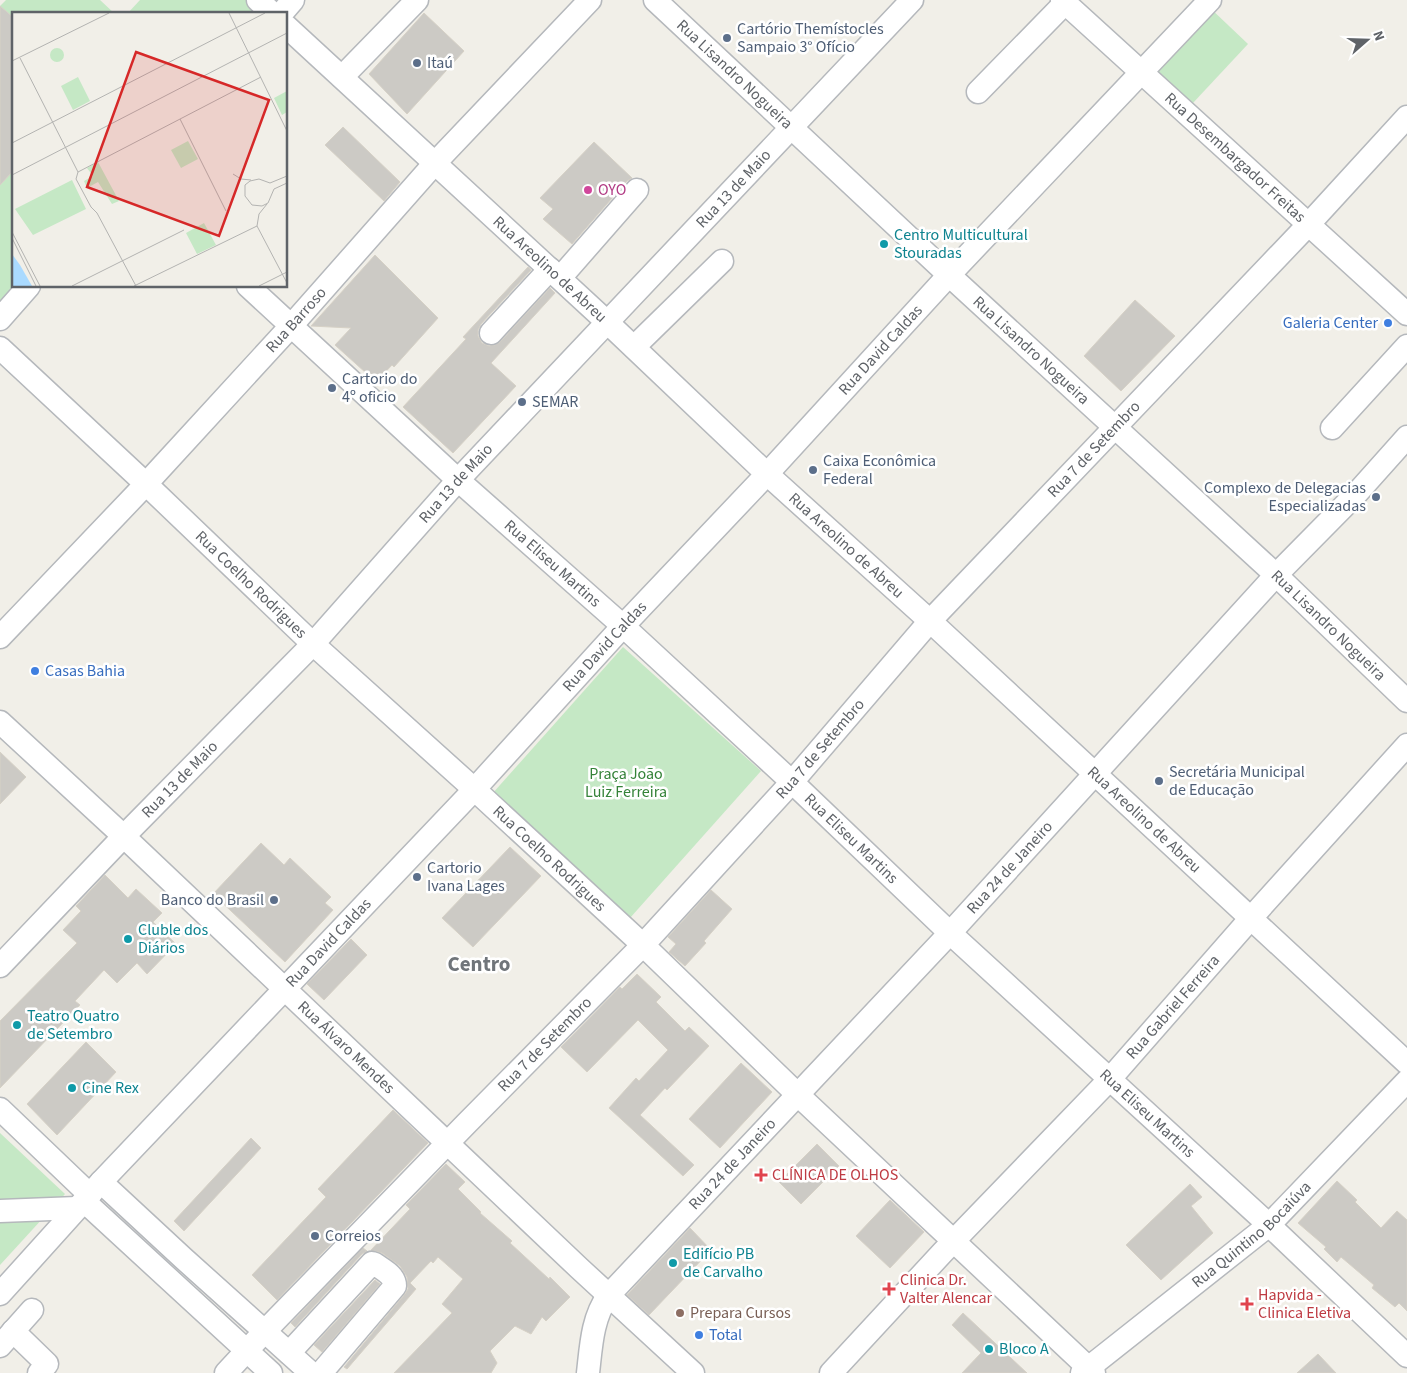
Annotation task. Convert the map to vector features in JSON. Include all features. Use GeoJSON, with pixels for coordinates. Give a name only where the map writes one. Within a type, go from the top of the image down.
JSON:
{"type":"FeatureCollection","features":[{"type":"Feature","properties":{"kind":"street"},"geometry":{"type":"LineString","coordinates":[[258,0],[271,12]]}},
{"type":"Feature","properties":{"kind":"street"},"geometry":{"type":"LineString","coordinates":[[283,12],[293,0]]}},
{"type":"Feature","properties":{"kind":"street"},"geometry":{"type":"LineString","coordinates":[[342,77],[417,0]]}},
{"type":"Feature","properties":{"kind":"street","name":"Rua Barroso"},"geometry":{"type":"LineString","coordinates":[[0,637],[146,484],[291,326],[435,163],[590,0]]}},
{"type":"Feature","properties":{"kind":"street","name":"Rua Lisandro Nogueira"},"geometry":{"type":"LineString","coordinates":[[655,0],[793,127],[949,275],[1276,575],[1407,701]]}},
{"type":"Feature","properties":{"kind":"street","name":"Rua 13 de Maio"},"geometry":{"type":"LineString","coordinates":[[0,966],[124,836],[313,644],[458,480],[912,0]]}},
{"type":"Feature","properties":{"kind":"street","name":"Rua David Caldas"},"geometry":{"type":"LineString","coordinates":[[0,1294],[88,1196],[474,789],[949,275],[1210,0]]}},
{"type":"Feature","properties":{"kind":"street"},"geometry":{"type":"LineString","coordinates":[[978,92],[1064,2]]}},
{"type":"Feature","properties":{"kind":"street","name":"Rua Desembargador Freitas"},"geometry":{"type":"LineString","coordinates":[[1064,2],[1407,314]]}},
{"type":"Feature","properties":{"kind":"street","name":"Rua Areolino de Abreu"},"geometry":{"type":"LineString","coordinates":[[288,28],[634,347],[767,474],[930,621],[1407,1063]]}},
{"type":"Feature","properties":{"kind":"street","name":"Rua 7 de Setembro"},"geometry":{"type":"LineString","coordinates":[[226,1373],[643,945],[792,782],[930,621],[1308,225],[1407,117]]}},
{"type":"Feature","properties":{"kind":"street"},"geometry":{"type":"LineString","coordinates":[[491,333],[555,274],[637,190]]}},
{"type":"Feature","properties":{"kind":"street"},"geometry":{"type":"LineString","coordinates":[[634,347],[722,261]]}},
{"type":"Feature","properties":{"kind":"street"},"geometry":{"type":"LineString","coordinates":[[0,319],[28,288]]}},
{"type":"Feature","properties":{"kind":"street","name":"Rua Eliseu Martins"},"geometry":{"type":"LineString","coordinates":[[250,288],[458,480],[624,626],[792,782],[950,933],[1269,1225],[1407,1356]]}},
{"type":"Feature","properties":{"kind":"street"},"geometry":{"type":"LineString","coordinates":[[1332,428],[1407,346]]}},
{"type":"Feature","properties":{"kind":"street","name":"Rua Coelho Rodrigues"},"geometry":{"type":"LineString","coordinates":[[0,348],[146,484],[313,644],[643,945],[1088,1371]]}},
{"type":"Feature","properties":{"kind":"street","name":"Rua 24 de Janeiro"},"geometry":{"type":"LineString","coordinates":[[588,1373],[592,1343],[600,1308],[608,1296],[950,933],[1276,575],[1357,493],[1407,437]]}},
{"type":"Feature","properties":{"kind":"street","name":"Rua Álvaro Mendes"},"geometry":{"type":"LineString","coordinates":[[0,722],[124,836],[608,1296],[693,1373]]}},
{"type":"Feature","properties":{"kind":"street","name":"Rua Gabriel Ferreira"},"geometry":{"type":"LineString","coordinates":[[831,1373],[954,1241],[1109,1080],[1251,918],[1407,745]]}},
{"type":"Feature","properties":{"kind":"street","name":"Rua Quintino Bocaiúva"},"geometry":{"type":"LineString","coordinates":[[1088,1371],[1269,1225],[1407,1081]]}},
{"type":"Feature","properties":{"kind":"street"},"geometry":{"type":"LineString","coordinates":[[0,1109],[88,1196],[112,1227],[271,1373]]}},
{"type":"Feature","properties":{"kind":"street"},"geometry":{"type":"LineString","coordinates":[[0,1211],[88,1196],[130,1208],[311,1373]]}},
{"type":"Feature","properties":{"kind":"street"},"geometry":{"type":"LineString","coordinates":[[112,1227],[130,1208]]}},
{"type":"Feature","properties":{"kind":"street"},"geometry":{"type":"LineString","coordinates":[[166,1277],[183,1258]]}},
{"type":"Feature","properties":{"kind":"street"},"geometry":{"type":"LineString","coordinates":[[289,1353],[372,1263],[375,1264],[393,1277],[395,1286],[321,1373]]}},
{"type":"Feature","properties":{"kind":"street"},"geometry":{"type":"LineString","coordinates":[[32,1310],[4,1340],[47,1364],[39,1373]]}},
{"type":"Feature","properties":{"kind":"green space"},"geometry":{"type":"Polygon","coordinates":[[[6,0],[100,0],[113,12],[12,12],[12,16],[0,6],[6,0]]]}},
{"type":"Feature","properties":{"kind":"green space"},"geometry":{"type":"Polygon","coordinates":[[[140,0],[249,0],[262,12],[129,12],[140,0]]]}},
{"type":"Feature","properties":{"kind":"green space"},"geometry":{"type":"Polygon","coordinates":[[[1209,7],[1248,44],[1192,104],[1153,68],[1209,7]]]}},
{"type":"Feature","properties":{"kind":"green space"},"geometry":{"type":"Polygon","coordinates":[[[12,172],[12,288],[25,288],[0,316],[0,185],[12,172]]]}},
{"type":"Feature","properties":{"kind":"green space","name":"Praça João Luiz Ferreira"},"geometry":{"type":"Polygon","coordinates":[[[623,647],[761,771],[630,918],[492,794],[623,647]]]}},
{"type":"Feature","properties":{"kind":"green space"},"geometry":{"type":"Polygon","coordinates":[[[0,1133],[65,1194],[0,1265],[0,1133]]]}},
{"type":"Feature","properties":{"kind":"building"},"geometry":{"type":"Polygon","coordinates":[[[0,6],[12,16],[12,172],[0,185],[0,6]]]}},
{"type":"Feature","properties":{"kind":"building","name":"Itaú"},"geometry":{"type":"Polygon","coordinates":[[[424,13],[464,51],[407,114],[369,74],[424,13]]]}},
{"type":"Feature","properties":{"kind":"building"},"geometry":{"type":"Polygon","coordinates":[[[343,127],[400,182],[384,201],[325,145],[343,127]]]}},
{"type":"Feature","properties":{"kind":"building","name":"OYO"},"geometry":{"type":"Polygon","coordinates":[[[594,142],[632,178],[627,181],[572,244],[543,219],[553,209],[540,198],[594,142]]]}},
{"type":"Feature","properties":{"kind":"building"},"geometry":{"type":"Polygon","coordinates":[[[375,255],[438,318],[394,367],[392,365],[376,382],[335,345],[351,328],[311,326],[375,255]]]}},
{"type":"Feature","properties":{"kind":"building"},"geometry":{"type":"Polygon","coordinates":[[[528,267],[531,270],[481,324],[478,336],[482,343],[489,346],[500,342],[550,288],[555,293],[491,363],[516,386],[453,453],[403,407],[466,339],[463,337],[528,267]]]}},
{"type":"Feature","properties":{"kind":"building"},"geometry":{"type":"Polygon","coordinates":[[[1135,300],[1175,336],[1121,391],[1084,356],[1135,300]]]}},
{"type":"Feature","properties":{"kind":"building"},"geometry":{"type":"Polygon","coordinates":[[[0,752],[26,777],[0,804],[0,752]]]}},
{"type":"Feature","properties":{"kind":"building","name":"Banco do Brasil"},"geometry":{"type":"Polygon","coordinates":[[[261,843],[284,865],[290,858],[331,897],[325,903],[333,910],[285,962],[213,894],[261,843]]]}},
{"type":"Feature","properties":{"kind":"building"},"geometry":{"type":"Polygon","coordinates":[[[510,847],[541,876],[473,947],[442,918],[510,847]]]}},
{"type":"Feature","properties":{"kind":"building"},"geometry":{"type":"Polygon","coordinates":[[[105,875],[128,898],[136,889],[162,913],[153,922],[176,944],[147,974],[137,963],[117,983],[104,970],[75,1001],[80,1005],[0,1088],[0,1021],[77,943],[63,930],[81,911],[76,906],[105,875]]]}},
{"type":"Feature","properties":{"kind":"building"},"geometry":{"type":"Polygon","coordinates":[[[711,890],[732,909],[704,941],[706,943],[685,966],[669,952],[676,944],[668,937],[711,890]]]}},
{"type":"Feature","properties":{"kind":"building"},"geometry":{"type":"Polygon","coordinates":[[[351,939],[367,955],[324,1000],[307,984],[351,939]]]}},
{"type":"Feature","properties":{"kind":"building"},"geometry":{"type":"Polygon","coordinates":[[[637,974],[661,997],[656,1002],[685,1031],[689,1027],[709,1046],[640,1115],[694,1165],[683,1176],[609,1108],[636,1078],[639,1081],[668,1050],[638,1020],[587,1072],[561,1047],[620,987],[622,989],[637,974]]]}},
{"type":"Feature","properties":{"kind":"building","name":"Cine Rex"},"geometry":{"type":"Polygon","coordinates":[[[86,1042],[116,1072],[57,1135],[27,1104],[86,1042]]]}},
{"type":"Feature","properties":{"kind":"building"},"geometry":{"type":"Polygon","coordinates":[[[741,1063],[772,1092],[720,1148],[689,1119],[741,1063]]]}},
{"type":"Feature","properties":{"kind":"building","name":"Correios"},"geometry":{"type":"Polygon","coordinates":[[[393,1110],[428,1143],[277,1300],[252,1275],[326,1197],[318,1189],[393,1110]]]}},
{"type":"Feature","properties":{"kind":"building"},"geometry":{"type":"Polygon","coordinates":[[[251,1138],[261,1148],[184,1231],[174,1221],[251,1138]]]}},
{"type":"Feature","properties":{"kind":"building"},"geometry":{"type":"Polygon","coordinates":[[[817,1144],[839,1166],[801,1204],[779,1182],[817,1144]]]}},
{"type":"Feature","properties":{"kind":"building"},"geometry":{"type":"Polygon","coordinates":[[[446,1164],[465,1182],[458,1189],[480,1213],[570,1297],[546,1321],[542,1317],[531,1334],[515,1326],[490,1351],[497,1363],[491,1373],[394,1373],[452,1313],[442,1304],[463,1279],[438,1257],[433,1263],[431,1261],[410,1283],[416,1289],[347,1369],[344,1367],[408,1289],[407,1277],[400,1266],[382,1253],[371,1250],[410,1209],[406,1205],[446,1164]]]}},
{"type":"Feature","properties":{"kind":"building"},"geometry":{"type":"Polygon","coordinates":[[[1337,1181],[1357,1200],[1355,1202],[1381,1228],[1397,1211],[1407,1220],[1407,1311],[1399,1303],[1395,1307],[1372,1288],[1374,1285],[1341,1257],[1337,1262],[1324,1249],[1326,1247],[1298,1223],[1337,1181]]]}},
{"type":"Feature","properties":{"kind":"building"},"geometry":{"type":"Polygon","coordinates":[[[1190,1184],[1202,1197],[1191,1206],[1213,1233],[1161,1280],[1126,1245],[1190,1184]]]}},
{"type":"Feature","properties":{"kind":"building"},"geometry":{"type":"Polygon","coordinates":[[[890,1200],[924,1232],[890,1268],[856,1236],[890,1200]]]}},
{"type":"Feature","properties":{"kind":"building","name":"Edifício PB de Carvalho"},"geometry":{"type":"Polygon","coordinates":[[[690,1228],[711,1250],[649,1315],[627,1295],[690,1228]]]}},
{"type":"Feature","properties":{"kind":"building"},"geometry":{"type":"Polygon","coordinates":[[[363,1248],[367,1251],[362,1254],[295,1327],[291,1323],[363,1248]]]}},
{"type":"Feature","properties":{"kind":"building"},"geometry":{"type":"Polygon","coordinates":[[[375,1280],[380,1284],[322,1352],[314,1345],[375,1280]]]}},
{"type":"Feature","properties":{"kind":"building","name":"Bloco A"},"geometry":{"type":"Polygon","coordinates":[[[963,1313],[1027,1373],[962,1373],[981,1353],[952,1325],[963,1313]]]}},
{"type":"Feature","properties":{"kind":"building"},"geometry":{"type":"Polygon","coordinates":[[[1318,1354],[1336,1373],[1297,1373],[1318,1354]]]}},
{"type":"Feature","properties":{"kind":"place","name":"Cartório Themístocles Sampaio 3° Ofício"},"geometry":{"type":"Point","coordinates":[727,38]}},
{"type":"Feature","properties":{"kind":"place","name":"Itaú"},"geometry":{"type":"Point","coordinates":[417,63]}},
{"type":"Feature","properties":{"kind":"place","name":"OYO"},"geometry":{"type":"Point","coordinates":[588,190]}},
{"type":"Feature","properties":{"kind":"place","name":"Centro Multicultural Stouradas"},"geometry":{"type":"Point","coordinates":[884,244]}},
{"type":"Feature","properties":{"kind":"place","name":"Galeria Center"},"geometry":{"type":"Point","coordinates":[1388,323]}},
{"type":"Feature","properties":{"kind":"place","name":"Cartorio do 4º oficio"},"geometry":{"type":"Point","coordinates":[332,388]}},
{"type":"Feature","properties":{"kind":"place","name":"SEMAR"},"geometry":{"type":"Point","coordinates":[522,402]}},
{"type":"Feature","properties":{"kind":"place","name":"Caixa Econômica Federal"},"geometry":{"type":"Point","coordinates":[813,470]}},
{"type":"Feature","properties":{"kind":"place","name":"Complexo de Delegacias Especializadas"},"geometry":{"type":"Point","coordinates":[1376,497]}},
{"type":"Feature","properties":{"kind":"place","name":"Casas Bahia"},"geometry":{"type":"Point","coordinates":[35,671]}},
{"type":"Feature","properties":{"kind":"place","name":"Secretária Municipal de Educação"},"geometry":{"type":"Point","coordinates":[1159,781]}},
{"type":"Feature","properties":{"kind":"place","name":"Cartorio Ivana Lages"},"geometry":{"type":"Point","coordinates":[417,877]}},
{"type":"Feature","properties":{"kind":"place","name":"Banco do Brasil"},"geometry":{"type":"Point","coordinates":[274,900]}},
{"type":"Feature","properties":{"kind":"place","name":"Cluble dos Diários"},"geometry":{"type":"Point","coordinates":[128,939]}},
{"type":"Feature","properties":{"kind":"place","name":"Teatro Quatro de Setembro"},"geometry":{"type":"Point","coordinates":[17,1025]}},
{"type":"Feature","properties":{"kind":"place","name":"Cine Rex"},"geometry":{"type":"Point","coordinates":[72,1088]}},
{"type":"Feature","properties":{"kind":"place","name":"CLÍNICA DE OLHOS"},"geometry":{"type":"Point","coordinates":[761,1175]}},
{"type":"Feature","properties":{"kind":"place","name":"Correios"},"geometry":{"type":"Point","coordinates":[315,1236]}},
{"type":"Feature","properties":{"kind":"place","name":"Edifício PB de Carvalho"},"geometry":{"type":"Point","coordinates":[673,1263]}},
{"type":"Feature","properties":{"kind":"place","name":"Clinica Dr. Valter Alencar"},"geometry":{"type":"Point","coordinates":[889,1289]}},
{"type":"Feature","properties":{"kind":"place","name":"Hapvida - Clinica Eletiva"},"geometry":{"type":"Point","coordinates":[1247,1304]}},
{"type":"Feature","properties":{"kind":"place","name":"Prepara Cursos"},"geometry":{"type":"Point","coordinates":[680,1313]}},
{"type":"Feature","properties":{"kind":"place","name":"Total"},"geometry":{"type":"Point","coordinates":[699,1335]}},
{"type":"Feature","properties":{"kind":"place","name":"Bloco A"},"geometry":{"type":"Point","coordinates":[989,1349]}},
{"type":"Feature","properties":{"kind":"district","name":"Centro"},"geometry":{"type":"Point","coordinates":[479,964]}}]}
